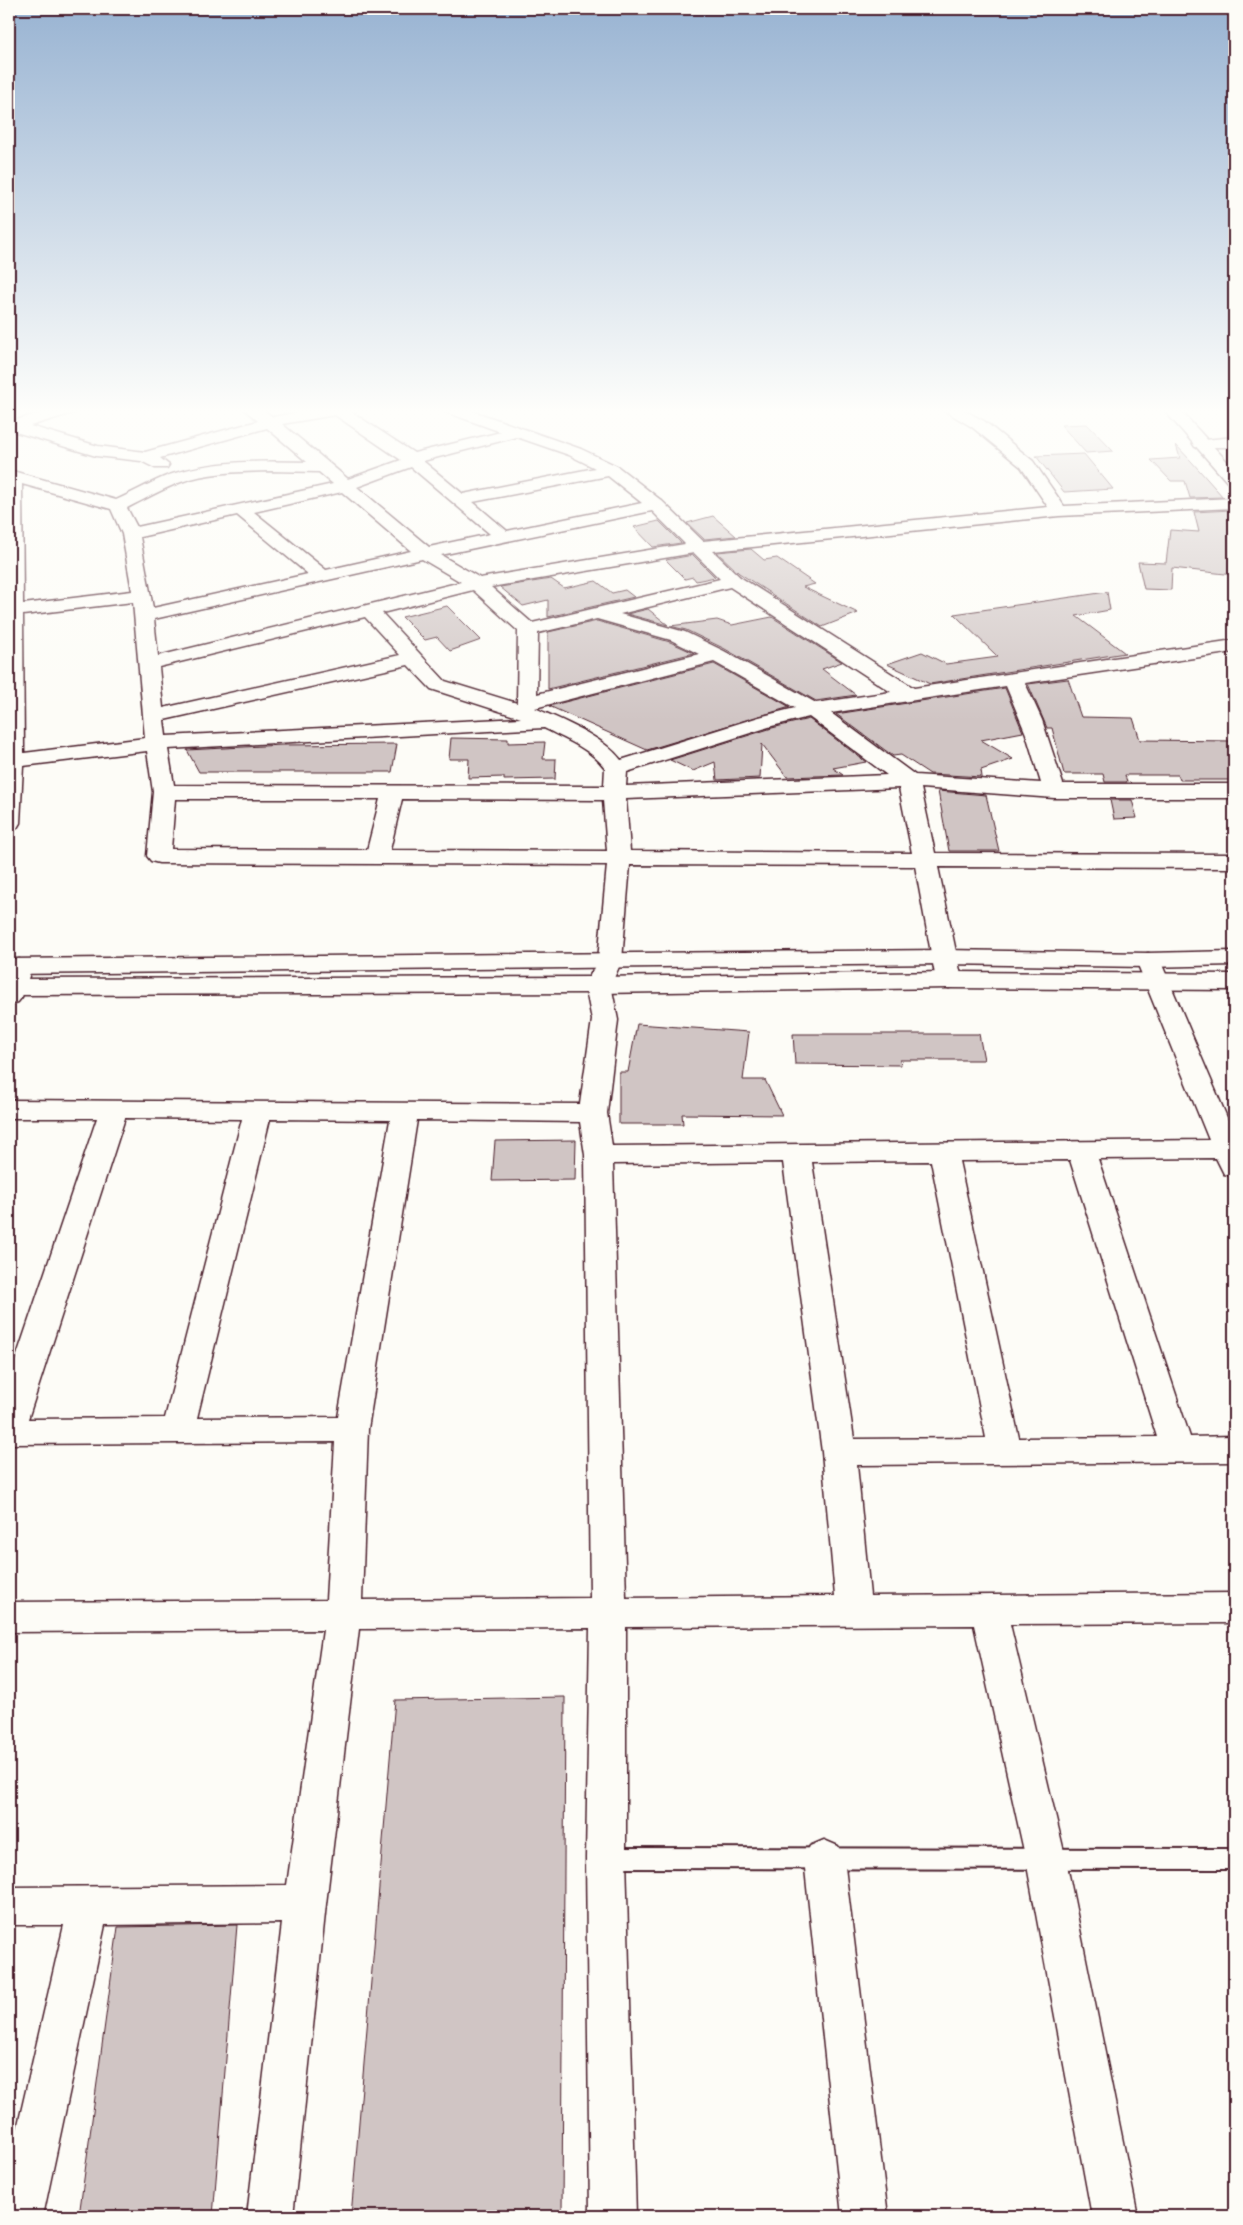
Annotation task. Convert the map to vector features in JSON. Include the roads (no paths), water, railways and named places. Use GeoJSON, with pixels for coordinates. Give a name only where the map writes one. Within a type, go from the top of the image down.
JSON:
{"type":"FeatureCollection","features":[{"type":"Feature","properties":{"kind":"street"},"geometry":{"type":"LineString","coordinates":[[9,823],[12,513]]}},
{"type":"Feature","properties":{"kind":"street"},"geometry":{"type":"LineString","coordinates":[[121,513],[131,534],[142,595],[155,716],[156,744],[164,792],[159,856],[1234,861]]}},
{"type":"Feature","properties":{"kind":"street"},"geometry":{"type":"LineString","coordinates":[[131,534],[228,513]]}},
{"type":"Feature","properties":{"kind":"street"},"geometry":{"type":"LineString","coordinates":[[244,513],[322,576]]}},
{"type":"Feature","properties":{"kind":"street"},"geometry":{"type":"LineString","coordinates":[[377,513],[425,553],[477,584],[528,630]]}},
{"type":"Feature","properties":{"kind":"street"},"geometry":{"type":"LineString","coordinates":[[475,513],[503,536]]}},
{"type":"Feature","properties":{"kind":"street"},"geometry":{"type":"LineString","coordinates":[[144,616],[425,553],[617,513]]}},
{"type":"Feature","properties":{"kind":"street"},"geometry":{"type":"LineString","coordinates":[[664,513],[733,581],[909,694]]}},
{"type":"Feature","properties":{"kind":"street"},"geometry":{"type":"LineString","coordinates":[[148,664],[477,584],[698,546],[1040,513]]}},
{"type":"Feature","properties":{"kind":"street"},"geometry":{"type":"LineString","coordinates":[[528,630],[733,581]]}},
{"type":"Feature","properties":{"kind":"street"},"geometry":{"type":"LineString","coordinates":[[11,611],[142,595]]}},
{"type":"Feature","properties":{"kind":"street"},"geometry":{"type":"LineString","coordinates":[[369,610],[438,685],[525,707],[592,745],[608,757],[616,768],[614,793],[619,858],[604,973],[605,1020],[593,1113],[599,1155],[608,1612],[606,1858],[613,2216]]}},
{"type":"Feature","properties":{"kind":"street"},"geometry":{"type":"LineString","coordinates":[[599,614],[678,636],[717,655],[813,710],[909,780],[946,969]]}},
{"type":"Feature","properties":{"kind":"street"},"geometry":{"type":"LineString","coordinates":[[525,707],[528,630]]}},
{"type":"Feature","properties":{"kind":"street"},"geometry":{"type":"LineString","coordinates":[[616,768],[766,721],[813,710],[1013,678],[1234,646]]}},
{"type":"Feature","properties":{"kind":"street"},"geometry":{"type":"LineString","coordinates":[[525,707],[717,655]]}},
{"type":"Feature","properties":{"kind":"street"},"geometry":{"type":"LineString","coordinates":[[155,716],[412,658]]}},
{"type":"Feature","properties":{"kind":"street"},"geometry":{"type":"LineString","coordinates":[[1013,678],[1027,705],[1037,732],[1054,791]]}},
{"type":"Feature","properties":{"kind":"street"},"geometry":{"type":"LineString","coordinates":[[11,760],[156,744],[551,723]]}},
{"type":"Feature","properties":{"kind":"street"},"geometry":{"type":"LineString","coordinates":[[164,792],[614,793],[909,780],[1054,791],[1234,791]]}},
{"type":"Feature","properties":{"kind":"street"},"geometry":{"type":"LineString","coordinates":[[377,857],[393,792]]}},
{"type":"Feature","properties":{"kind":"street"},"geometry":{"type":"LineString","coordinates":[[1153,971],[1234,958]]}},
{"type":"Feature","properties":{"kind":"street"},"geometry":{"type":"LineString","coordinates":[[12,981],[347,975],[946,969],[1153,971],[1234,982]]}},
{"type":"Feature","properties":{"kind":"street"},"geometry":{"type":"LineString","coordinates":[[599,1155],[796,1152],[1081,1152],[1230,1158],[1153,971]]}},
{"type":"Feature","properties":{"kind":"street"},"geometry":{"type":"LineString","coordinates":[[9,1109],[593,1113]]}},
{"type":"Feature","properties":{"kind":"street"},"geometry":{"type":"LineString","coordinates":[[9,1426],[114,1110]]}},
{"type":"Feature","properties":{"kind":"street"},"geometry":{"type":"LineString","coordinates":[[178,1430],[258,1111]]}},
{"type":"Feature","properties":{"kind":"street"},"geometry":{"type":"LineString","coordinates":[[270,2216],[305,1904],[343,1614],[352,1429],[405,1112]]}},
{"type":"Feature","properties":{"kind":"street"},"geometry":{"type":"LineString","coordinates":[[796,1152],[839,1452],[854,1611]]}},
{"type":"Feature","properties":{"kind":"street"},"geometry":{"type":"LineString","coordinates":[[943,1152],[1005,1450]]}},
{"type":"Feature","properties":{"kind":"street"},"geometry":{"type":"LineString","coordinates":[[1081,1152],[1177,1449]]}},
{"type":"Feature","properties":{"kind":"street"},"geometry":{"type":"LineString","coordinates":[[9,1432],[352,1429]]}},
{"type":"Feature","properties":{"kind":"street"},"geometry":{"type":"LineString","coordinates":[[839,1452],[1234,1449]]}},
{"type":"Feature","properties":{"kind":"street"},"geometry":{"type":"LineString","coordinates":[[9,1616],[1234,1608]]}},
{"type":"Feature","properties":{"kind":"street"},"geometry":{"type":"LineString","coordinates":[[989,1610],[1046,1860],[1115,2216]]}},
{"type":"Feature","properties":{"kind":"street"},"geometry":{"type":"LineString","coordinates":[[824,1859],[865,2216]]}},
{"type":"Feature","properties":{"kind":"street"},"geometry":{"type":"LineString","coordinates":[[9,1906],[305,1904]]}},
{"type":"Feature","properties":{"kind":"street"},"geometry":{"type":"LineString","coordinates":[[20,2216],[89,1905]]}},
{"type":"Feature","properties":{"kind":"lane"},"geometry":{"type":"LineString","coordinates":[[606,1858],[1234,1860]]}}]}
